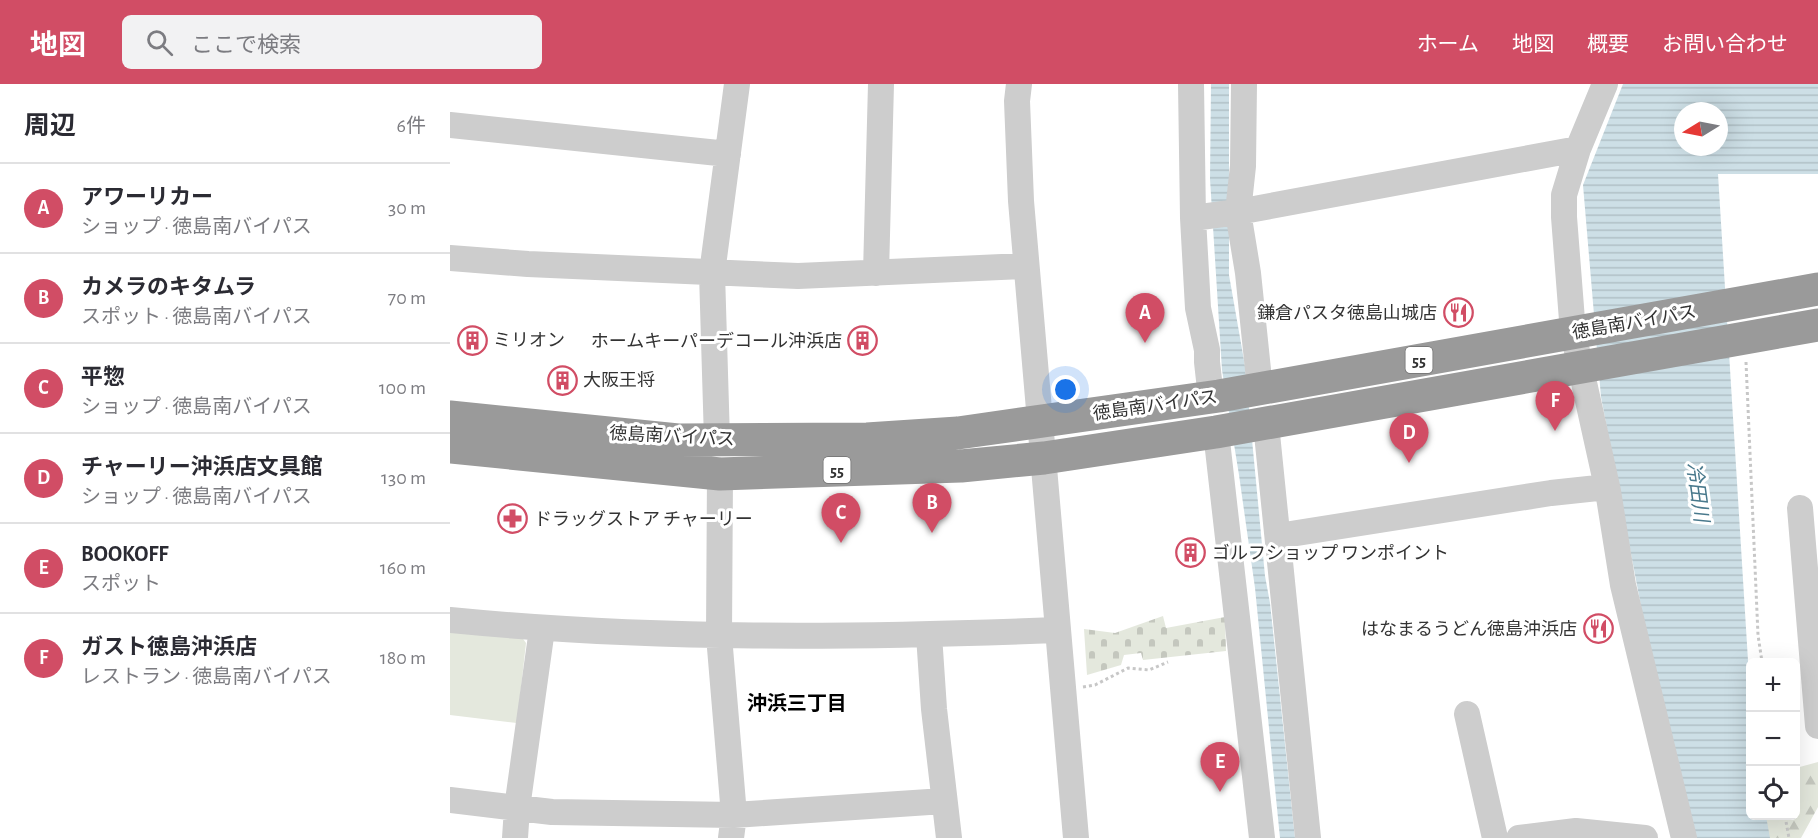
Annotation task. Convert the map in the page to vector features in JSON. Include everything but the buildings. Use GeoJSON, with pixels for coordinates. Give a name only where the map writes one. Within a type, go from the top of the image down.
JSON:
{"type":"FeatureCollection","features":[{"type":"Feature","properties":{"kind":"highway","name":"徳島南バイパス"},"geometry":{"type":"LineString","coordinates":[[450,417],[678,440],[867,439],[958,433],[1215,397],[1818,289]]}},
{"type":"Feature","properties":{"kind":"highway","name":"徳島南バイパス"},"geometry":{"type":"LineString","coordinates":[[450,447],[720,474],[961,466],[1044,458],[1240,428],[1818,325]]}},
{"type":"Feature","properties":{"kind":"street"},"geometry":{"type":"LineString","coordinates":[[717,440],[711,273],[737,84]]}},
{"type":"Feature","properties":{"kind":"street"},"geometry":{"type":"LineString","coordinates":[[876,273],[881,84]]}},
{"type":"Feature","properties":{"kind":"street"},"geometry":{"type":"LineString","coordinates":[[1019,84],[1017,112],[1026,266],[1076,838]]}},
{"type":"Feature","properties":{"kind":"street"},"geometry":{"type":"LineString","coordinates":[[1191,84],[1193,218],[1198,308],[1215,397]]}},
{"type":"Feature","properties":{"kind":"street"},"geometry":{"type":"LineString","coordinates":[[1244,84],[1243,166],[1239,212],[1248,273],[1255,390]]}},
{"type":"Feature","properties":{"kind":"street"},"geometry":{"type":"LineString","coordinates":[[1605,84],[1578,149],[1564,195],[1564,217],[1580,332],[1623,585],[1684,838]]}},
{"type":"Feature","properties":{"kind":"street"},"geometry":{"type":"LineString","coordinates":[[450,125],[728,154]]}},
{"type":"Feature","properties":{"kind":"street"},"geometry":{"type":"LineString","coordinates":[[1193,218],[1239,212],[1578,149]]}},
{"type":"Feature","properties":{"kind":"street"},"geometry":{"type":"LineString","coordinates":[[450,258],[528,264],[798,276],[1026,266]]}},
{"type":"Feature","properties":{"kind":"street"},"geometry":{"type":"LineString","coordinates":[[1240,428],[1278,536],[1308,838]]}},
{"type":"Feature","properties":{"kind":"street"},"geometry":{"type":"LineString","coordinates":[[1240,428],[1262,838]]}},
{"type":"Feature","properties":{"kind":"street"},"geometry":{"type":"LineString","coordinates":[[720,474],[720,636],[732,827]]}},
{"type":"Feature","properties":{"kind":"street"},"geometry":{"type":"LineString","coordinates":[[1278,536],[1551,493],[1607,487]]}},
{"type":"Feature","properties":{"kind":"street"},"geometry":{"type":"LineString","coordinates":[[1800,508],[1811,539],[1818,722]]}},
{"type":"Feature","properties":{"kind":"street"},"geometry":{"type":"LineString","coordinates":[[450,620],[542,629],[720,636],[929,635],[1057,630]]}},
{"type":"Feature","properties":{"kind":"street"},"geometry":{"type":"LineString","coordinates":[[515,838],[517,808],[542,629]]}},
{"type":"Feature","properties":{"kind":"street"},"geometry":{"type":"LineString","coordinates":[[929,635],[934,709],[949,838]]}},
{"type":"Feature","properties":{"kind":"street"},"geometry":{"type":"LineString","coordinates":[[1467,714],[1495,838]]}},
{"type":"Feature","properties":{"kind":"street"},"geometry":{"type":"LineString","coordinates":[[450,800],[552,812],[732,827],[944,801]]}},
{"type":"Feature","properties":{"kind":"street"},"geometry":{"type":"LineString","coordinates":[[1519,838],[1576,831],[1645,838]]}},
{"type":"Feature","properties":{"kind":"path"},"geometry":{"type":"LineString","coordinates":[[1741,339],[1758,635],[1761,658]]}},
{"type":"Feature","properties":{"kind":"path"},"geometry":{"type":"LineString","coordinates":[[1063,690],[1095,685],[1128,668],[1149,670],[1168,662]]}},
{"type":"Feature","properties":{"kind":"path"},"geometry":{"type":"LineString","coordinates":[[1786,820],[1789,838]]}},
{"type":"Feature","properties":{"kind":"green space"},"geometry":{"type":"Polygon","coordinates":[[[1163,616],[1166,628],[1225,617],[1226,651],[1143,660],[1141,653],[1124,655],[1121,665],[1087,675],[1084,629],[1115,633],[1163,616]]]}},
{"type":"Feature","properties":{"kind":"green space"},"geometry":{"type":"Polygon","coordinates":[[[450,628],[521,636],[526,643],[517,723],[450,715],[450,628]]]}},
{"type":"Feature","properties":{"kind":"green space"},"geometry":{"type":"Polygon","coordinates":[[[1818,762],[1818,807],[1801,838],[1769,838],[1766,820],[1800,820],[1800,767],[1818,762]]]}},
{"type":"Feature","properties":{"kind":"water"},"geometry":{"type":"Polygon","coordinates":[[[1211,84],[1229,84],[1229,275],[1245,366],[1265,576],[1270,603],[1295,838],[1280,838],[1255,588],[1222,370],[1210,179],[1211,84]]]}},
{"type":"Feature","properties":{"kind":"water","name":"冷田川"},"geometry":{"type":"Polygon","coordinates":[[[1623,84],[1818,84],[1818,174],[1718,174],[1748,658],[1746,658],[1746,820],[1767,820],[1770,838],[1695,838],[1649,648],[1601,397],[1583,185],[1623,84]]]}},
{"type":"Feature","properties":{"kind":"place","name":"鎌倉パスタ徳島山城店"},"geometry":{"type":"Point","coordinates":[1458,313]}},
{"type":"Feature","properties":{"kind":"place","name":"ミリオン"},"geometry":{"type":"Point","coordinates":[472,340]}},
{"type":"Feature","properties":{"kind":"place","name":"ホームキーパーデコール沖浜店"},"geometry":{"type":"Point","coordinates":[863,341]}},
{"type":"Feature","properties":{"kind":"place","name":"アワーリカー"},"geometry":{"type":"Point","coordinates":[1145,343]}},
{"type":"Feature","properties":{"kind":"place","name":"大阪王将"},"geometry":{"type":"Point","coordinates":[562,380]}},
{"type":"Feature","properties":{"kind":"place","name":"ガスト徳島沖浜店"},"geometry":{"type":"Point","coordinates":[1555,431]}},
{"type":"Feature","properties":{"kind":"place","name":"チャーリー沖浜店文具館"},"geometry":{"type":"Point","coordinates":[1409,463]}},
{"type":"Feature","properties":{"kind":"place","name":"ドラッグストア チャーリー"},"geometry":{"type":"Point","coordinates":[513,519]}},
{"type":"Feature","properties":{"kind":"place","name":"カメラのキタムラ"},"geometry":{"type":"Point","coordinates":[932,533]}},
{"type":"Feature","properties":{"kind":"place","name":"平惣"},"geometry":{"type":"Point","coordinates":[841,543]}},
{"type":"Feature","properties":{"kind":"place","name":"ゴルフショップ ワンポイント"},"geometry":{"type":"Point","coordinates":[1191,553]}},
{"type":"Feature","properties":{"kind":"place","name":"はなまるうどん徳島沖浜店"},"geometry":{"type":"Point","coordinates":[1598,629]}},
{"type":"Feature","properties":{"kind":"place","name":"BOOKOFF"},"geometry":{"type":"Point","coordinates":[1220,792]}},
{"type":"Feature","properties":{"kind":"district","name":"沖浜三丁目"},"geometry":{"type":"Point","coordinates":[797,703]}}]}
